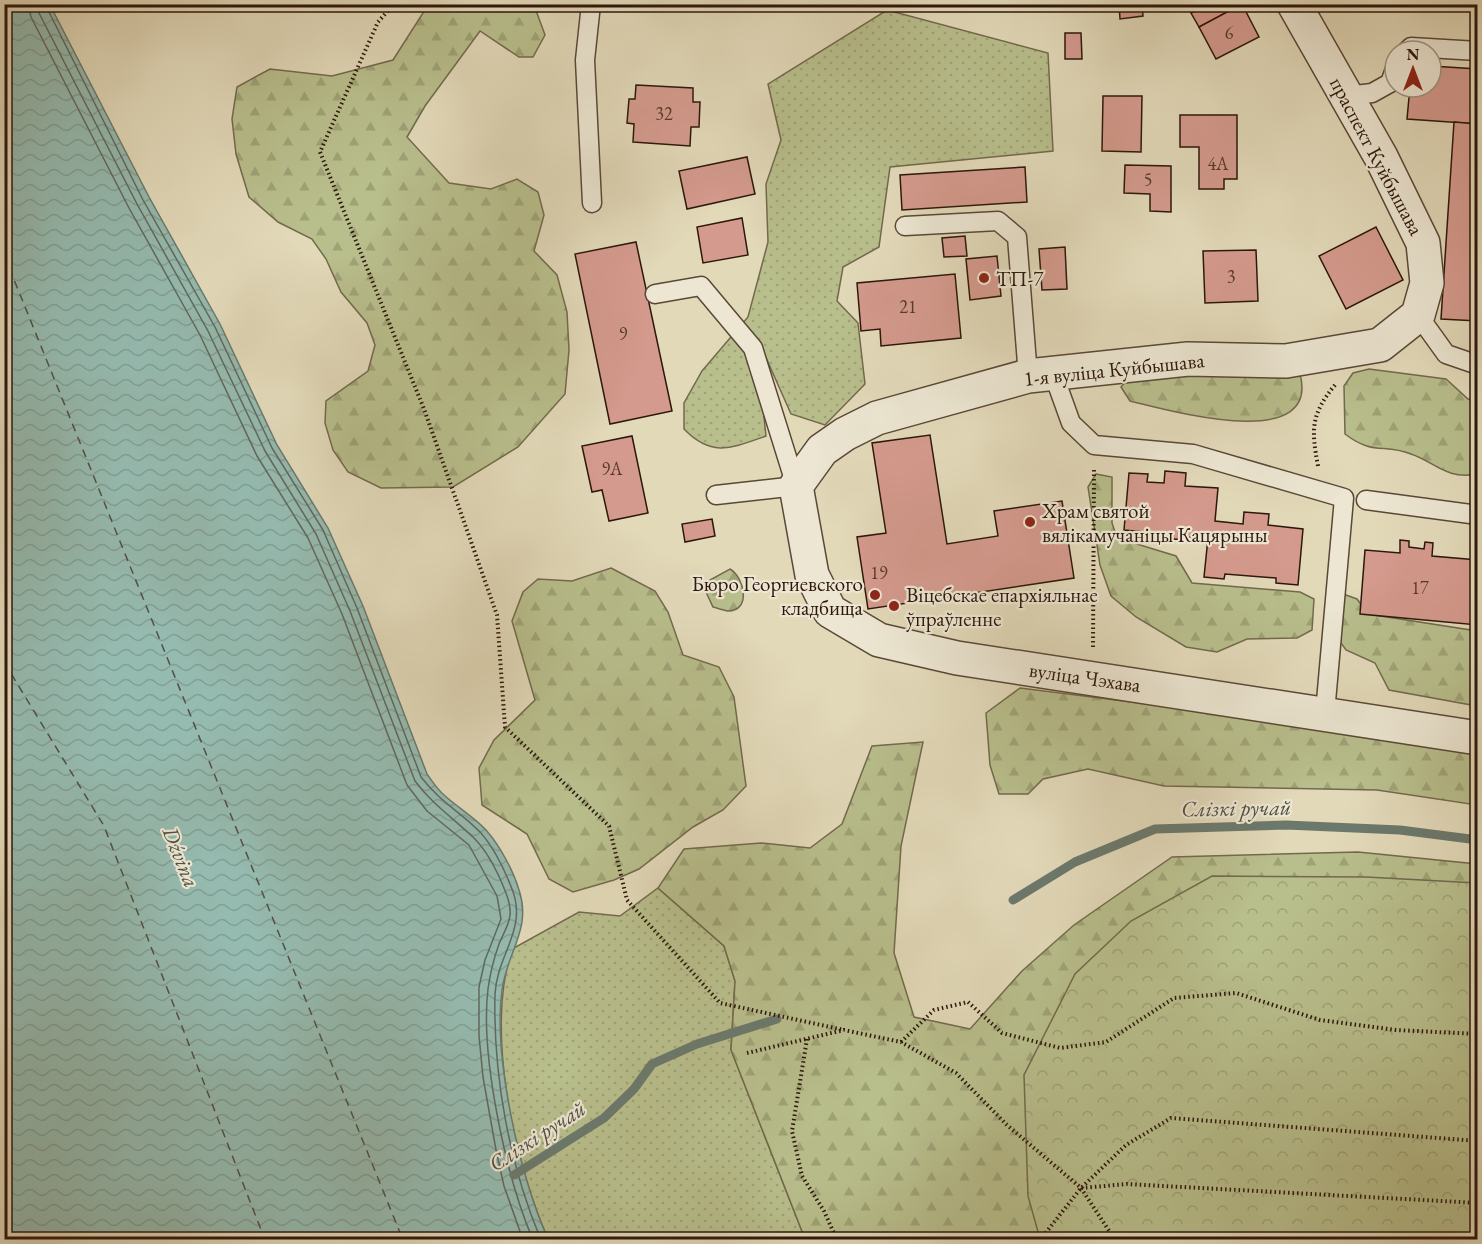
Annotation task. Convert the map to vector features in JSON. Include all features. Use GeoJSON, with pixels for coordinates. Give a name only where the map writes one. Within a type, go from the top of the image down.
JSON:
{"type":"FeatureCollection","features":[{"type":"Feature","properties":{"kind":"street","name":"праспект Куйбышава"},"geometry":{"type":"LineString","coordinates":[[1294,4],[1381,157],[1423,243],[1427,283],[1418,315]]}},
{"type":"Feature","properties":{"kind":"street","name":"1-я вуліца Куйбышава"},"geometry":{"type":"LineString","coordinates":[[796,486],[822,450],[877,418],[1040,375],[1188,359],[1286,361],[1380,345],[1418,315]]}},
{"type":"Feature","properties":{"kind":"street","name":"вуліца Чэхава"},"geometry":{"type":"LineString","coordinates":[[796,486],[812,575],[830,611],[879,640],[957,658],[1478,738]]}},
{"type":"Feature","properties":{"kind":"lane"},"geometry":{"type":"LineString","coordinates":[[591,4],[585,60],[592,202]]}},
{"type":"Feature","properties":{"kind":"lane"},"geometry":{"type":"LineString","coordinates":[[1443,49],[1478,51]]}},
{"type":"Feature","properties":{"kind":"lane"},"geometry":{"type":"LineString","coordinates":[[1347,96],[1372,93],[1383,87]]}},
{"type":"Feature","properties":{"kind":"lane"},"geometry":{"type":"LineString","coordinates":[[904,226],[998,220],[1017,237],[1040,375],[1071,423],[1094,445],[1193,454],[1344,498],[1325,713]]}},
{"type":"Feature","properties":{"kind":"lane"},"geometry":{"type":"LineString","coordinates":[[655,294],[701,286],[753,348],[796,486],[716,495]]}},
{"type":"Feature","properties":{"kind":"lane"},"geometry":{"type":"LineString","coordinates":[[1418,315],[1446,354],[1478,366]]}},
{"type":"Feature","properties":{"kind":"lane"},"geometry":{"type":"LineString","coordinates":[[1366,500],[1478,514]]}},
{"type":"Feature","properties":{"kind":"path"},"geometry":{"type":"LineString","coordinates":[[394,4],[378,22],[320,152],[424,409],[497,615],[505,727],[609,826],[627,900],[720,1003],[901,1042],[956,1073],[1007,1125],[1081,1188],[1115,1239]]}},
{"type":"Feature","properties":{"kind":"path"},"geometry":{"type":"LineString","coordinates":[[1322,492],[1313,440],[1318,405],[1340,379]]}},
{"type":"Feature","properties":{"kind":"path"},"geometry":{"type":"LineString","coordinates":[[1093,648],[1094,445]]}},
{"type":"Feature","properties":{"kind":"path"},"geometry":{"type":"LineString","coordinates":[[1081,646],[1105,650]]}},
{"type":"Feature","properties":{"kind":"path"},"geometry":{"type":"LineString","coordinates":[[901,1042],[934,1010],[968,1002],[1002,1033],[1060,1048],[1106,1042],[1174,998],[1236,993],[1320,1020],[1396,1030],[1478,1034]]}},
{"type":"Feature","properties":{"kind":"path"},"geometry":{"type":"LineString","coordinates":[[747,1053],[844,1030]]}},
{"type":"Feature","properties":{"kind":"path"},"geometry":{"type":"LineString","coordinates":[[807,1039],[792,1131],[801,1176],[824,1211],[837,1239]]}},
{"type":"Feature","properties":{"kind":"path"},"geometry":{"type":"LineString","coordinates":[[1040,1239],[1081,1188],[1126,1145],[1172,1118],[1478,1141]]}},
{"type":"Feature","properties":{"kind":"path"},"geometry":{"type":"LineString","coordinates":[[1081,1188],[1127,1184],[1478,1203]]}},
{"type":"Feature","properties":{"kind":"green space"},"geometry":{"type":"Polygon","coordinates":[[[420,5],[534,5],[545,35],[533,57],[519,57],[480,31],[425,106],[407,137],[449,183],[491,189],[517,179],[538,192],[544,215],[534,251],[557,275],[567,312],[569,350],[565,394],[518,447],[453,487],[381,488],[348,472],[333,450],[325,423],[326,401],[368,371],[375,345],[367,323],[341,292],[326,259],[312,239],[278,222],[249,197],[236,154],[232,119],[237,87],[270,69],[332,76],[393,60],[423,13],[420,5]]]}},
{"type":"Feature","properties":{"kind":"green space"},"geometry":{"type":"Polygon","coordinates":[[[887,10],[1048,53],[1053,151],[890,167],[879,247],[843,267],[837,301],[858,323],[865,384],[825,425],[791,414],[767,360],[759,370],[766,436],[732,447],[713,447],[704,444],[684,429],[684,403],[702,371],[748,317],[768,242],[766,184],[781,140],[768,84],[887,10]]]}},
{"type":"Feature","properties":{"kind":"green space"},"geometry":{"type":"Polygon","coordinates":[[[1369,369],[1446,379],[1468,399],[1477,402],[1477,474],[1457,475],[1411,454],[1364,445],[1345,434],[1344,386],[1353,373],[1369,369]]]}},
{"type":"Feature","properties":{"kind":"green space"},"geometry":{"type":"Polygon","coordinates":[[[1300,374],[1300,398],[1288,413],[1265,420],[1237,421],[1176,412],[1130,401],[1121,387],[1132,375],[1300,374]]]}},
{"type":"Feature","properties":{"kind":"green space"},"geometry":{"type":"Polygon","coordinates":[[[1096,474],[1112,477],[1112,523],[1117,538],[1176,556],[1192,583],[1300,592],[1314,599],[1312,630],[1297,638],[1247,639],[1217,652],[1186,647],[1136,617],[1111,596],[1100,565],[1088,487],[1096,474]]]}},
{"type":"Feature","properties":{"kind":"green space"},"geometry":{"type":"Polygon","coordinates":[[[611,568],[655,591],[668,612],[683,655],[719,667],[734,697],[746,786],[723,810],[693,827],[639,869],[614,880],[573,892],[549,879],[527,834],[482,805],[479,768],[494,740],[535,700],[512,621],[523,592],[538,579],[572,581],[611,568]]]}},
{"type":"Feature","properties":{"kind":"green space"},"geometry":{"type":"Polygon","coordinates":[[[730,569],[742,586],[743,600],[736,610],[728,611],[713,607],[706,592],[710,580],[730,569]]]}},
{"type":"Feature","properties":{"kind":"green space"},"geometry":{"type":"Polygon","coordinates":[[[1346,595],[1357,599],[1368,614],[1477,631],[1477,706],[1389,690],[1375,663],[1346,650],[1336,636],[1338,609],[1346,595]]]}},
{"type":"Feature","properties":{"kind":"green space"},"geometry":{"type":"Polygon","coordinates":[[[1020,688],[1316,725],[1477,755],[1477,805],[1377,790],[1164,786],[1088,769],[1043,779],[1028,794],[999,794],[990,765],[986,713],[1020,688]]]}},
{"type":"Feature","properties":{"kind":"green space"},"geometry":{"type":"Polygon","coordinates":[[[923,742],[901,846],[894,953],[914,1017],[970,1029],[1022,971],[1074,925],[1172,857],[1358,852],[1477,864],[1477,1239],[805,1239],[731,1050],[735,981],[724,946],[658,888],[684,849],[761,843],[810,848],[842,824],[872,746],[923,742]]]}},
{"type":"Feature","properties":{"kind":"green space"},"geometry":{"type":"Polygon","coordinates":[[[1212,876],[1366,877],[1477,883],[1477,1239],[1040,1239],[1028,1196],[1024,1075],[1075,974],[1131,921],[1212,876]]]}},
{"type":"Feature","properties":{"kind":"green space"},"geometry":{"type":"Polygon","coordinates":[[[658,888],[724,946],[735,981],[731,1050],[805,1239],[548,1239],[524,1173],[507,1096],[501,1018],[504,982],[512,949],[579,912],[620,916],[658,888]]]}},
{"type":"Feature","properties":{"kind":"water","name":"Dźvina"},"geometry":{"type":"Polygon","coordinates":[[[4,5],[50,5],[149,197],[220,324],[277,445],[328,528],[363,606],[427,774],[441,793],[486,830],[501,851],[513,874],[519,890],[523,917],[502,990],[501,1049],[511,1116],[519,1150],[548,1239],[5,1239],[4,5]]]}},
{"type":"Feature","properties":{"kind":"building"},"geometry":{"type":"Polygon","coordinates":[[[1119,4],[1142,4],[1143,16],[1120,19],[1119,4]]]}},
{"type":"Feature","properties":{"kind":"building"},"geometry":{"type":"Polygon","coordinates":[[[1207,4],[1232,4],[1235,8],[1199,27],[1191,13],[1207,4]]]}},
{"type":"Feature","properties":{"kind":"building"},"geometry":{"type":"Polygon","coordinates":[[[1242,4],[1259,37],[1216,59],[1199,27],[1242,4]]]}},
{"type":"Feature","properties":{"kind":"building"},"geometry":{"type":"Polygon","coordinates":[[[1065,33],[1081,33],[1082,59],[1065,59],[1065,33]]]}},
{"type":"Feature","properties":{"kind":"building"},"geometry":{"type":"Polygon","coordinates":[[[1443,67],[1478,69],[1478,124],[1407,119],[1409,99],[1443,99],[1443,67]]]}},
{"type":"Feature","properties":{"kind":"building"},"geometry":{"type":"Polygon","coordinates":[[[636,85],[693,88],[693,102],[700,102],[699,127],[691,127],[690,146],[633,142],[634,124],[627,123],[629,99],[635,99],[636,85]]]}},
{"type":"Feature","properties":{"kind":"building"},"geometry":{"type":"Polygon","coordinates":[[[1103,96],[1142,96],[1141,152],[1102,151],[1103,96]]]}},
{"type":"Feature","properties":{"kind":"building"},"geometry":{"type":"Polygon","coordinates":[[[1180,115],[1237,115],[1237,179],[1224,179],[1224,189],[1199,189],[1199,147],[1180,147],[1180,115]]]}},
{"type":"Feature","properties":{"kind":"building"},"geometry":{"type":"Polygon","coordinates":[[[1454,122],[1478,124],[1478,321],[1441,319],[1454,122]]]}},
{"type":"Feature","properties":{"kind":"building"},"geometry":{"type":"Polygon","coordinates":[[[747,157],[755,194],[687,209],[679,171],[747,157]]]}},
{"type":"Feature","properties":{"kind":"building"},"geometry":{"type":"Polygon","coordinates":[[[1125,165],[1171,166],[1171,212],[1150,211],[1150,194],[1124,193],[1125,165]]]}},
{"type":"Feature","properties":{"kind":"building"},"geometry":{"type":"Polygon","coordinates":[[[1025,167],[1027,202],[902,210],[900,175],[1025,167]]]}},
{"type":"Feature","properties":{"kind":"building"},"geometry":{"type":"Polygon","coordinates":[[[742,218],[748,255],[703,263],[697,227],[742,218]]]}},
{"type":"Feature","properties":{"kind":"building"},"geometry":{"type":"Polygon","coordinates":[[[1376,227],[1403,280],[1346,309],[1319,256],[1376,227]]]}},
{"type":"Feature","properties":{"kind":"building"},"geometry":{"type":"Polygon","coordinates":[[[965,236],[967,256],[944,257],[942,238],[965,236]]]}},
{"type":"Feature","properties":{"kind":"building"},"geometry":{"type":"Polygon","coordinates":[[[636,242],[672,411],[610,424],[575,254],[636,242]]]}},
{"type":"Feature","properties":{"kind":"building"},"geometry":{"type":"Polygon","coordinates":[[[1065,247],[1067,289],[1042,290],[1039,249],[1065,247]]]}},
{"type":"Feature","properties":{"kind":"building"},"geometry":{"type":"Polygon","coordinates":[[[1256,250],[1258,301],[1205,303],[1203,251],[1256,250]]]}},
{"type":"Feature","properties":{"kind":"building","name":"ТП-7"},"geometry":{"type":"Polygon","coordinates":[[[997,256],[1001,296],[970,300],[966,259],[997,256]]]}},
{"type":"Feature","properties":{"kind":"building"},"geometry":{"type":"Polygon","coordinates":[[[955,274],[961,338],[881,346],[880,329],[861,331],[857,283],[955,274]]]}},
{"type":"Feature","properties":{"kind":"building","name":"Храм святой вялікамучаніцы Кацярыны"},"geometry":{"type":"Polygon","coordinates":[[[930,435],[947,544],[998,536],[994,511],[1062,501],[1074,578],[868,609],[857,537],[886,533],[872,443],[930,435]]]}},
{"type":"Feature","properties":{"kind":"building"},"geometry":{"type":"Polygon","coordinates":[[[632,436],[648,513],[609,521],[602,490],[592,492],[582,446],[632,436]]]}},
{"type":"Feature","properties":{"kind":"building"},"geometry":{"type":"Polygon","coordinates":[[[1165,471],[1186,473],[1185,486],[1218,488],[1215,521],[1243,524],[1244,512],[1269,514],[1268,525],[1303,529],[1298,585],[1276,583],[1276,578],[1225,574],[1224,579],[1204,577],[1208,538],[1189,537],[1188,540],[1144,537],[1144,532],[1124,530],[1129,473],[1148,474],[1147,482],[1164,483],[1165,471]]]}},
{"type":"Feature","properties":{"kind":"building"},"geometry":{"type":"Polygon","coordinates":[[[712,519],[715,536],[685,542],[682,524],[712,519]]]}},
{"type":"Feature","properties":{"kind":"building"},"geometry":{"type":"Polygon","coordinates":[[[1400,540],[1409,541],[1409,547],[1424,549],[1425,542],[1433,543],[1432,556],[1478,560],[1478,625],[1360,614],[1365,550],[1400,553],[1400,540]]]}},
{"type":"Feature","properties":{"kind":"waterway","name":"Слізкі ручай"},"geometry":{"type":"LineString","coordinates":[[1013,900],[1075,862],[1155,829],[1286,825],[1400,830],[1478,840]]}},
{"type":"Feature","properties":{"kind":"waterway","name":"Слізкі ручай"},"geometry":{"type":"LineString","coordinates":[[514,1175],[604,1118],[634,1089],[652,1064],[697,1044],[777,1019]]}},
{"type":"Feature","properties":{"kind":"ferry route"},"geometry":{"type":"LineString","coordinates":[[4,255],[403,1240]]}},
{"type":"Feature","properties":{"kind":"ferry route"},"geometry":{"type":"LineString","coordinates":[[4,662],[104,826],[265,1240]]}},
{"type":"Feature","properties":{"kind":"place","name":"ТП-7"},"geometry":{"type":"Point","coordinates":[984,278]}},
{"type":"Feature","properties":{"kind":"place","name":"Храм святой вялікамучаніцы Кацярыны"},"geometry":{"type":"Point","coordinates":[1030,522]}},
{"type":"Feature","properties":{"kind":"place","name":"Бюро Георгиевского кладбища"},"geometry":{"type":"Point","coordinates":[875,595]}},
{"type":"Feature","properties":{"kind":"place","name":"Віцебскае епархіяльнае ўпраўленне"},"geometry":{"type":"Point","coordinates":[894,606]}}]}
